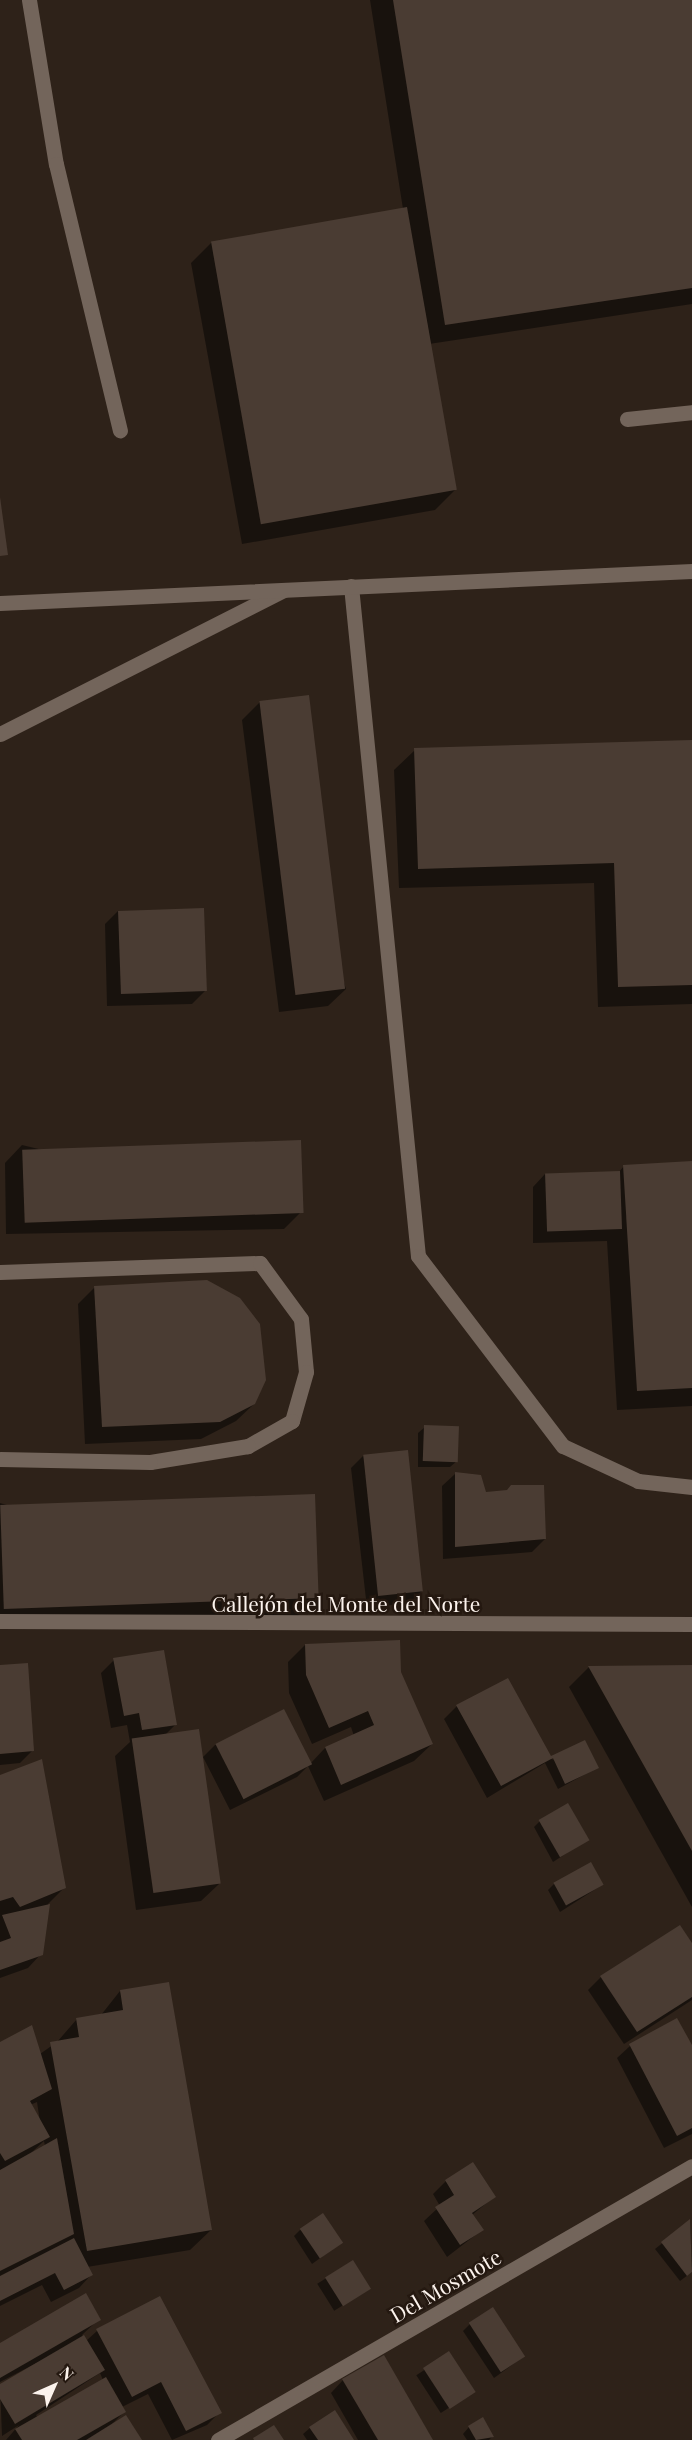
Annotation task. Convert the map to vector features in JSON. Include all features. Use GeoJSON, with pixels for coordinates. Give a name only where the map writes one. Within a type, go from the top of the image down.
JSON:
{"type":"FeatureCollection","features":[{"type":"Feature","properties":{"kind":"street"},"geometry":{"type":"LineString","coordinates":[[29,0],[56,164],[120,430]]}},
{"type":"Feature","properties":{"kind":"street"},"geometry":{"type":"LineString","coordinates":[[627,419],[692,412]]}},
{"type":"Feature","properties":{"kind":"street"},"geometry":{"type":"LineString","coordinates":[[0,603],[692,571]]}},
{"type":"Feature","properties":{"kind":"street"},"geometry":{"type":"LineString","coordinates":[[351,586],[418,1256],[563,1446],[638,1481],[692,1487]]}},
{"type":"Feature","properties":{"kind":"street"},"geometry":{"type":"LineString","coordinates":[[0,734],[284,590]]}},
{"type":"Feature","properties":{"kind":"street"},"geometry":{"type":"LineString","coordinates":[[0,1272],[260,1263],[301,1320],[306,1372],[292,1421],[248,1446],[150,1462],[0,1459]]}},
{"type":"Feature","properties":{"kind":"street","name":"Callejón del Monte del Norte"},"geometry":{"type":"LineString","coordinates":[[0,1621],[692,1624]]}},
{"type":"Feature","properties":{"kind":"street","name":"Del Mosmote"},"geometry":{"type":"LineString","coordinates":[[218,2440],[692,2166]]}},
{"type":"Feature","properties":{"kind":"building"},"geometry":{"type":"Polygon","coordinates":[[[393,0],[692,0],[692,288],[445,325],[393,0]]]}},
{"type":"Feature","properties":{"kind":"building"},"geometry":{"type":"Polygon","coordinates":[[[407,207],[457,490],[261,524],[211,242],[407,207]]]}},
{"type":"Feature","properties":{"kind":"building"},"geometry":{"type":"Polygon","coordinates":[[[0,497],[8,555],[0,556],[0,497]]]}},
{"type":"Feature","properties":{"kind":"building"},"geometry":{"type":"Polygon","coordinates":[[[309,695],[345,989],[295,995],[259,701],[309,695]]]}},
{"type":"Feature","properties":{"kind":"building"},"geometry":{"type":"Polygon","coordinates":[[[692,740],[692,985],[618,987],[614,863],[418,869],[414,748],[692,740]]]}},
{"type":"Feature","properties":{"kind":"building"},"geometry":{"type":"Polygon","coordinates":[[[204,908],[207,991],[121,994],[118,911],[204,908]]]}},
{"type":"Feature","properties":{"kind":"building"},"geometry":{"type":"Polygon","coordinates":[[[301,1140],[304,1213],[25,1223],[22,1150],[301,1140]]]}},
{"type":"Feature","properties":{"kind":"building"},"geometry":{"type":"Polygon","coordinates":[[[692,1161],[692,1388],[637,1391],[623,1165],[692,1161]]]}},
{"type":"Feature","properties":{"kind":"building"},"geometry":{"type":"Polygon","coordinates":[[[620,1171],[622,1229],[547,1232],[545,1174],[620,1171]]]}},
{"type":"Feature","properties":{"kind":"building"},"geometry":{"type":"Polygon","coordinates":[[[207,1280],[240,1298],[260,1324],[266,1380],[255,1404],[220,1422],[102,1427],[94,1286],[207,1280]]]}},
{"type":"Feature","properties":{"kind":"building"},"geometry":{"type":"Polygon","coordinates":[[[424,1425],[459,1426],[458,1462],[423,1461],[424,1425]]]}},
{"type":"Feature","properties":{"kind":"building"},"geometry":{"type":"Polygon","coordinates":[[[408,1450],[423,1591],[378,1596],[363,1455],[408,1450]]]}},
{"type":"Feature","properties":{"kind":"building"},"geometry":{"type":"Polygon","coordinates":[[[455,1472],[481,1475],[486,1492],[507,1490],[511,1485],[544,1485],[546,1539],[455,1547],[455,1472]]]}},
{"type":"Feature","properties":{"kind":"building"},"geometry":{"type":"Polygon","coordinates":[[[315,1494],[319,1598],[4,1609],[0,1505],[315,1494]]]}},
{"type":"Feature","properties":{"kind":"building"},"geometry":{"type":"Polygon","coordinates":[[[400,1640],[401,1672],[433,1744],[341,1785],[325,1747],[374,1725],[368,1711],[329,1728],[306,1675],[305,1644],[400,1640]]]}},
{"type":"Feature","properties":{"kind":"building"},"geometry":{"type":"Polygon","coordinates":[[[164,1650],[177,1725],[142,1730],[139,1713],[124,1716],[113,1658],[164,1650]]]}},
{"type":"Feature","properties":{"kind":"building"},"geometry":{"type":"Polygon","coordinates":[[[28,1663],[34,1751],[0,1754],[0,1665],[28,1663]]]}},
{"type":"Feature","properties":{"kind":"building"},"geometry":{"type":"Polygon","coordinates":[[[692,1665],[692,1851],[588,1666],[692,1665]]]}},
{"type":"Feature","properties":{"kind":"building"},"geometry":{"type":"Polygon","coordinates":[[[508,1678],[551,1756],[585,1740],[599,1768],[565,1784],[553,1758],[501,1786],[456,1705],[508,1678]]]}},
{"type":"Feature","properties":{"kind":"building"},"geometry":{"type":"Polygon","coordinates":[[[284,1709],[312,1764],[244,1799],[215,1744],[284,1709]]]}},
{"type":"Feature","properties":{"kind":"building"},"geometry":{"type":"Polygon","coordinates":[[[199,1729],[221,1883],[153,1893],[132,1738],[199,1729]]]}},
{"type":"Feature","properties":{"kind":"building"},"geometry":{"type":"Polygon","coordinates":[[[42,1759],[66,1888],[20,1907],[13,1897],[0,1901],[0,1775],[42,1759]]]}},
{"type":"Feature","properties":{"kind":"building"},"geometry":{"type":"Polygon","coordinates":[[[568,1803],[590,1840],[560,1857],[539,1820],[568,1803]]]}},
{"type":"Feature","properties":{"kind":"building"},"geometry":{"type":"Polygon","coordinates":[[[591,1862],[604,1885],[566,1906],[553,1883],[591,1862]]]}},
{"type":"Feature","properties":{"kind":"building"},"geometry":{"type":"Polygon","coordinates":[[[50,1904],[43,1955],[0,1970],[0,1942],[11,1938],[2,1915],[50,1904]]]}},
{"type":"Feature","properties":{"kind":"building"},"geometry":{"type":"Polygon","coordinates":[[[680,1925],[692,1943],[692,1997],[637,2032],[600,1976],[680,1925]]]}},
{"type":"Feature","properties":{"kind":"building"},"geometry":{"type":"Polygon","coordinates":[[[169,1982],[212,2230],[87,2251],[50,2042],[79,2037],[76,2018],[123,2010],[120,1990],[169,1982]]]}},
{"type":"Feature","properties":{"kind":"building"},"geometry":{"type":"Polygon","coordinates":[[[677,2018],[692,2045],[692,2128],[677,2136],[629,2044],[677,2018]]]}},
{"type":"Feature","properties":{"kind":"building"},"geometry":{"type":"Polygon","coordinates":[[[32,2025],[52,2089],[30,2101],[50,2137],[5,2161],[0,2153],[0,2042],[32,2025]]]}},
{"type":"Feature","properties":{"kind":"building"},"geometry":{"type":"Polygon","coordinates":[[[57,2138],[74,2234],[0,2271],[0,2170],[57,2138]]]}},
{"type":"Feature","properties":{"kind":"building"},"geometry":{"type":"Polygon","coordinates":[[[473,2162],[496,2197],[472,2213],[484,2230],[460,2245],[435,2207],[454,2195],[445,2180],[473,2162]]]}},
{"type":"Feature","properties":{"kind":"building"},"geometry":{"type":"Polygon","coordinates":[[[323,2213],[343,2243],[320,2259],[300,2229],[323,2213]]]}},
{"type":"Feature","properties":{"kind":"building"},"geometry":{"type":"Polygon","coordinates":[[[690,2219],[692,2272],[687,2276],[661,2242],[690,2219]]]}},
{"type":"Feature","properties":{"kind":"building"},"geometry":{"type":"Polygon","coordinates":[[[74,2238],[93,2275],[64,2290],[55,2273],[0,2301],[0,2276],[74,2238]]]}},
{"type":"Feature","properties":{"kind":"building"},"geometry":{"type":"Polygon","coordinates":[[[353,2260],[371,2289],[343,2306],[325,2277],[353,2260]]]}},
{"type":"Feature","properties":{"kind":"building"},"geometry":{"type":"Polygon","coordinates":[[[86,2293],[101,2320],[0,2378],[0,2343],[86,2293]]]}},
{"type":"Feature","properties":{"kind":"building"},"geometry":{"type":"Polygon","coordinates":[[[160,2296],[222,2413],[186,2431],[161,2382],[132,2397],[96,2329],[160,2296]]]}},
{"type":"Feature","properties":{"kind":"building"},"geometry":{"type":"Polygon","coordinates":[[[493,2307],[525,2356],[501,2372],[469,2323],[493,2307]]]}},
{"type":"Feature","properties":{"kind":"building"},"geometry":{"type":"Polygon","coordinates":[[[84,2335],[105,2370],[15,2424],[0,2399],[0,2384],[84,2335]]]}},
{"type":"Feature","properties":{"kind":"building"},"geometry":{"type":"Polygon","coordinates":[[[449,2351],[476,2392],[450,2409],[423,2368],[449,2351]]]}},
{"type":"Feature","properties":{"kind":"building"},"geometry":{"type":"Polygon","coordinates":[[[384,2355],[433,2440],[378,2440],[342,2379],[384,2355]]]}},
{"type":"Feature","properties":{"kind":"building"},"geometry":{"type":"Polygon","coordinates":[[[106,2377],[126,2412],[77,2440],[22,2440],[15,2429],[106,2377]]]}},
{"type":"Feature","properties":{"kind":"building"},"geometry":{"type":"Polygon","coordinates":[[[335,2410],[354,2440],[318,2440],[309,2427],[335,2410]]]}},
{"type":"Feature","properties":{"kind":"building"},"geometry":{"type":"Polygon","coordinates":[[[126,2415],[142,2440],[86,2440],[126,2415]]]}},
{"type":"Feature","properties":{"kind":"building"},"geometry":{"type":"Polygon","coordinates":[[[483,2417],[494,2437],[476,2440],[468,2426],[483,2417]]]}},
{"type":"Feature","properties":{"kind":"building"},"geometry":{"type":"Polygon","coordinates":[[[274,2425],[284,2440],[254,2440],[253,2438],[274,2425]]]}}]}
